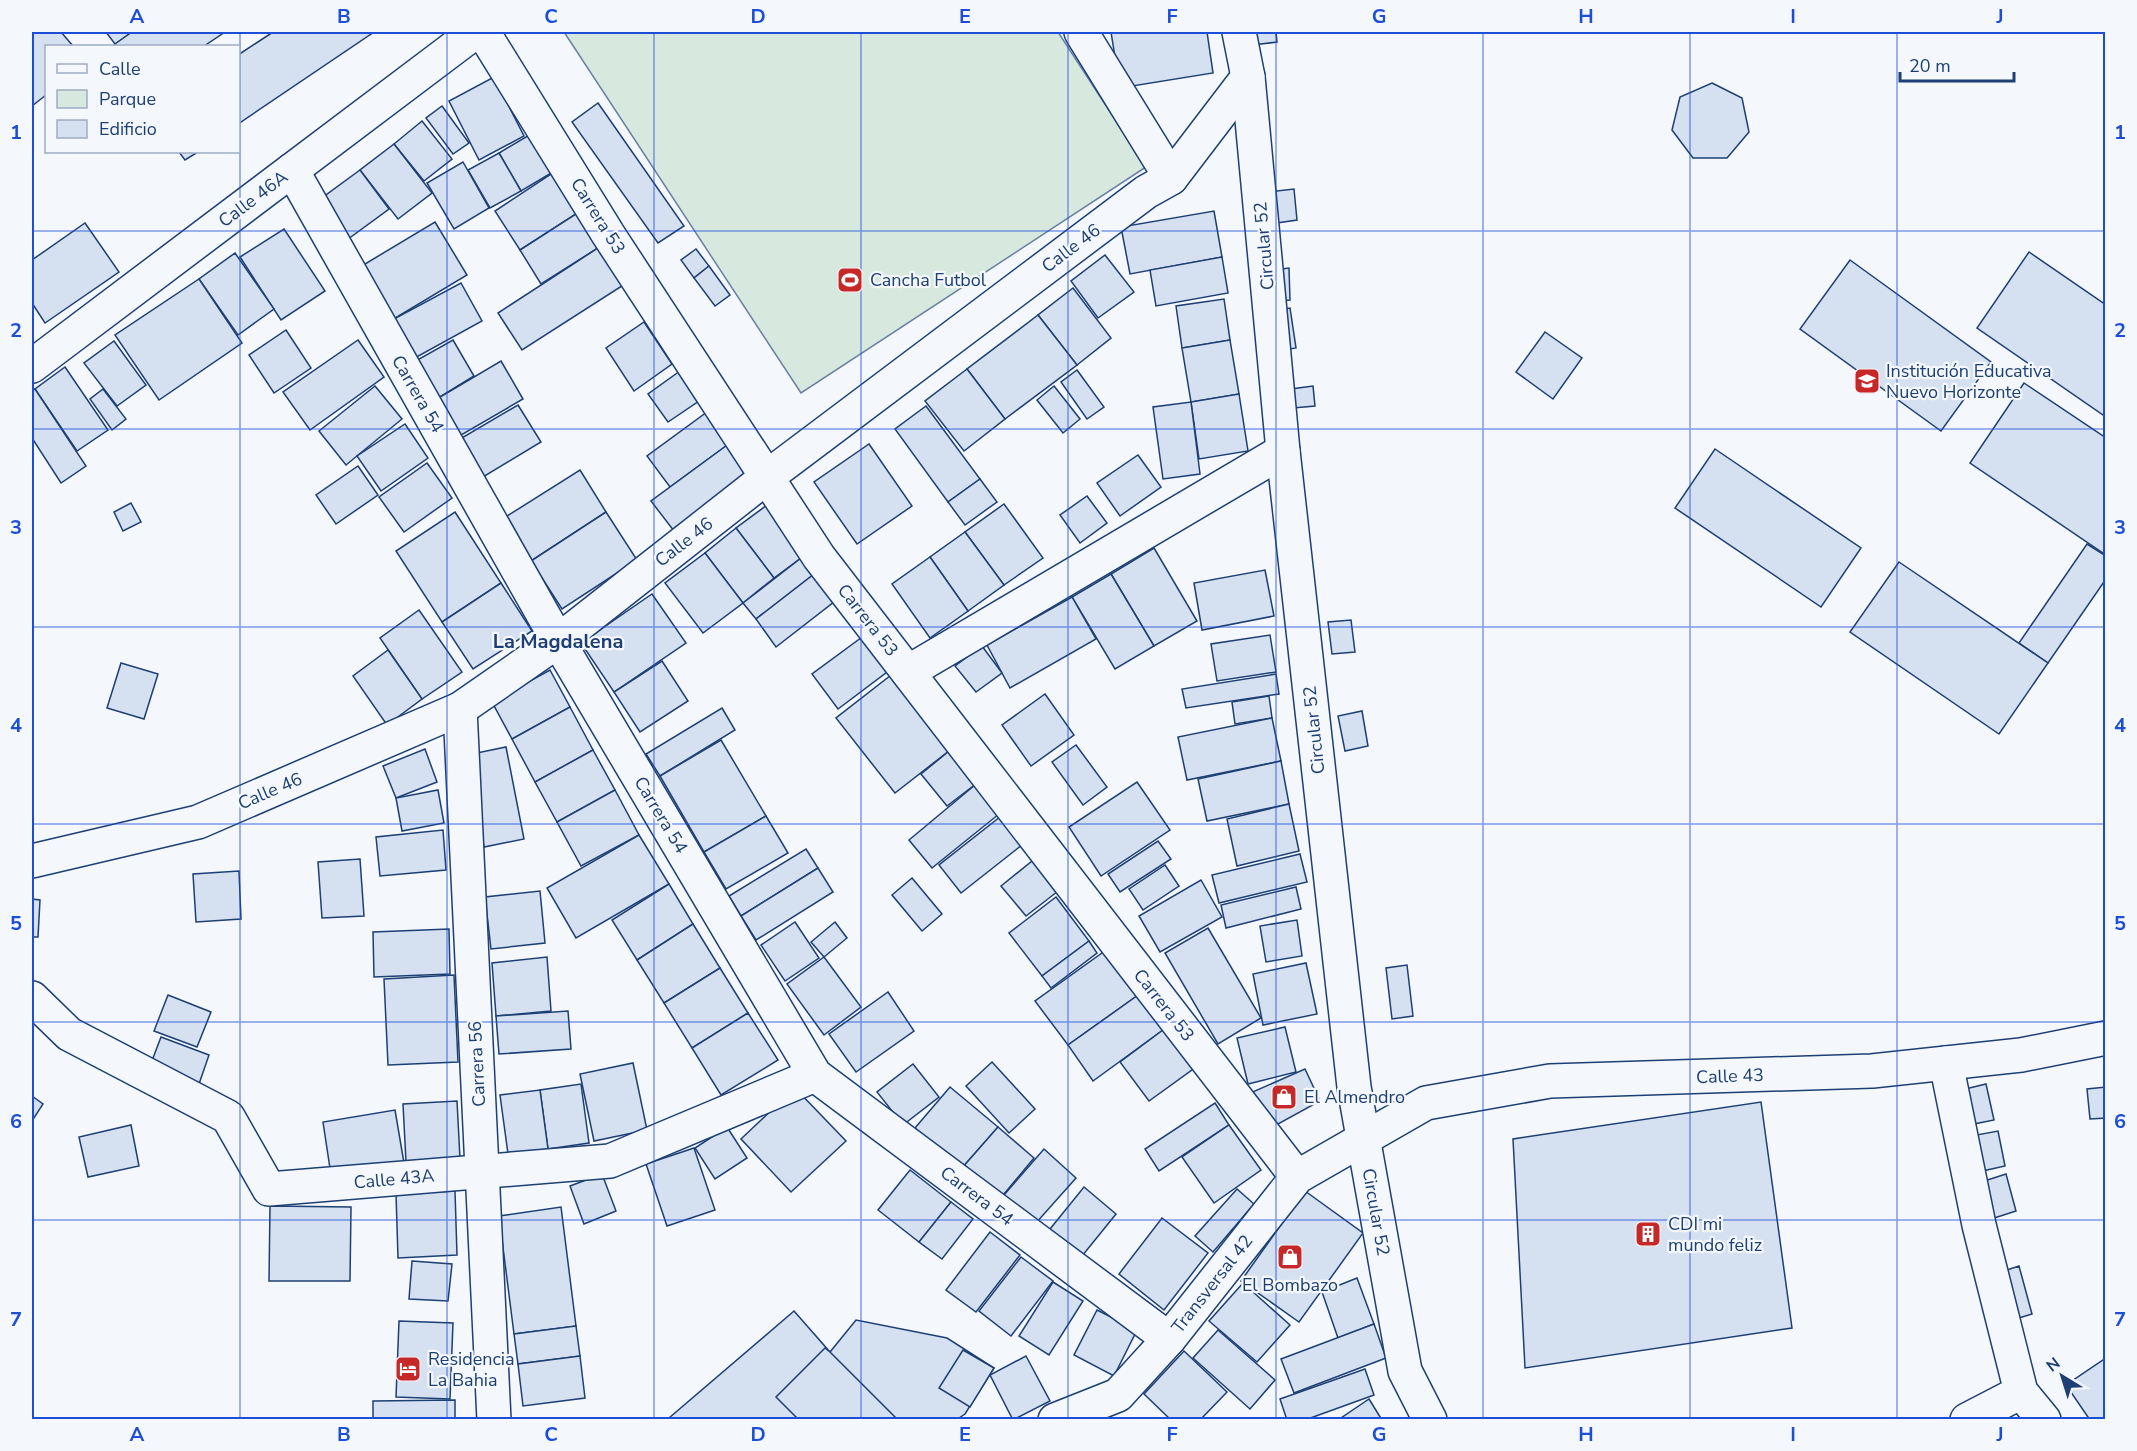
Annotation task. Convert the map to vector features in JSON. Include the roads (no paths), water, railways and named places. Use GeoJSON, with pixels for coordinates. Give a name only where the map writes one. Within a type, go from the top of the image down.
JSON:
{"type":"FeatureCollection","features":[{"type":"Feature","properties":{"kind":"street","name":"Calle 46A"},"geometry":{"type":"LineString","coordinates":[[32,366],[475,32]]}},
{"type":"Feature","properties":{"kind":"street","name":"Carrera 53"},"geometry":{"type":"LineString","coordinates":[[483,32],[608,234],[819,558],[1297,1177]]}},
{"type":"Feature","properties":{"kind":"street"},"geometry":{"type":"LineString","coordinates":[[1081,32],[1171,178]]}},
{"type":"Feature","properties":{"kind":"street","name":"Circular 52"},"geometry":{"type":"LineString","coordinates":[[1239,32],[1248,77],[1283,451],[1354,1087],[1405,1371],[1430,1419]]}},
{"type":"Feature","properties":{"kind":"street","name":"Calle 46"},"geometry":{"type":"LineString","coordinates":[[32,861],[198,822],[460,709],[558,640],[767,477],[1146,192],[1171,178],[1248,77]]}},
{"type":"Feature","properties":{"kind":"street","name":"Carrera 54"},"geometry":{"type":"LineString","coordinates":[[292,170],[558,640],[815,1075],[1169,1339]]}},
{"type":"Feature","properties":{"kind":"street"},"geometry":{"type":"LineString","coordinates":[[908,672],[1283,451]]}},
{"type":"Feature","properties":{"kind":"street","name":"Carrera 56"},"geometry":{"type":"LineString","coordinates":[[460,709],[494,1419]]}},
{"type":"Feature","properties":{"kind":"street","name":"Calle 43A"},"geometry":{"type":"LineString","coordinates":[[32,998],[69,1034],[228,1117],[269,1189],[610,1161],[815,1075]]}},
{"type":"Feature","properties":{"kind":"street","name":"Calle 43"},"geometry":{"type":"LineString","coordinates":[[1363,1140],[1426,1103],[1550,1081],[1872,1071],[2021,1055],[2106,1038]]}},
{"type":"Feature","properties":{"kind":"street"},"geometry":{"type":"LineString","coordinates":[[1946,1063],[1979,1225],[2021,1392],[2044,1419]]}},
{"type":"Feature","properties":{"kind":"street","name":"Transversal 42"},"geometry":{"type":"LineString","coordinates":[[1055,1419],[1118,1395],[1169,1339],[1297,1177],[1363,1140]]}},
{"type":"Feature","properties":{"kind":"street"},"geometry":{"type":"LineString","coordinates":[[1967,1419],[2021,1392]]}},
{"type":"Feature","properties":{"kind":"place","name":"Cancha Futbol"},"geometry":{"type":"Point","coordinates":[850,280]}},
{"type":"Feature","properties":{"kind":"place","name":"Institución Educativa Nuevo Horizonte"},"geometry":{"type":"Point","coordinates":[1867,381]}},
{"type":"Feature","properties":{"kind":"place","name":"El Almendro"},"geometry":{"type":"Point","coordinates":[1284,1097]}},
{"type":"Feature","properties":{"kind":"place","name":"CDI mi mundo feliz"},"geometry":{"type":"Point","coordinates":[1648,1234]}},
{"type":"Feature","properties":{"kind":"place","name":"El Bombazo"},"geometry":{"type":"Point","coordinates":[1290,1257]}},
{"type":"Feature","properties":{"kind":"place","name":"Residencia La Bahia"},"geometry":{"type":"Point","coordinates":[408,1369]}},
{"type":"Feature","properties":{"kind":"district","name":"La Magdalena"},"geometry":{"type":"Point","coordinates":[558,641]}}]}
